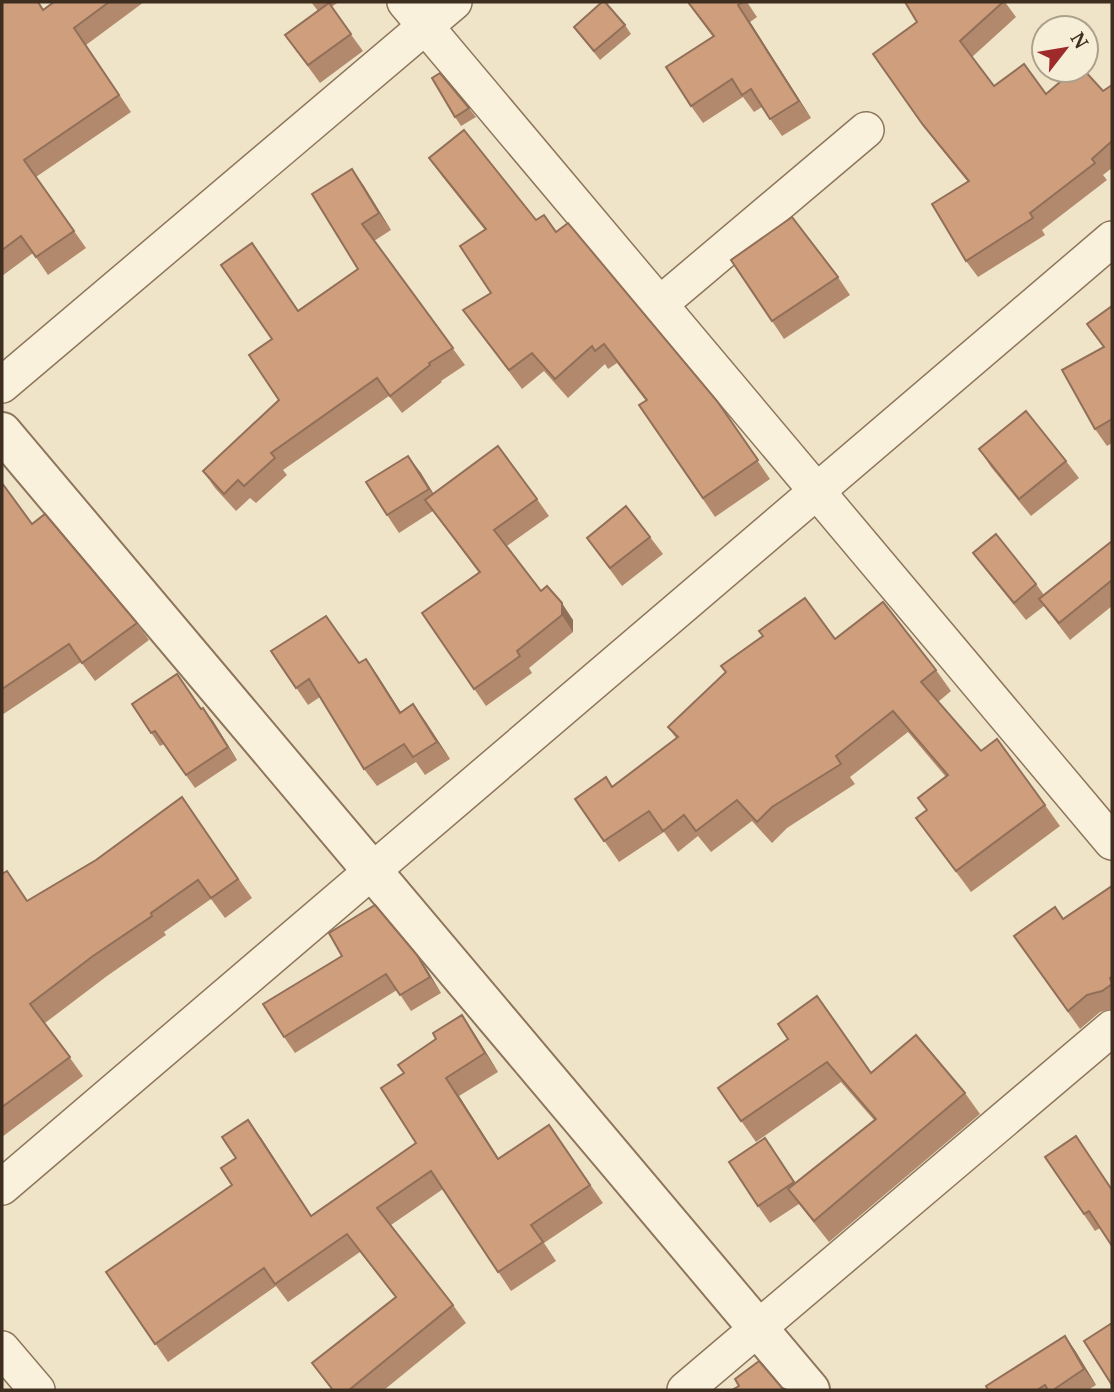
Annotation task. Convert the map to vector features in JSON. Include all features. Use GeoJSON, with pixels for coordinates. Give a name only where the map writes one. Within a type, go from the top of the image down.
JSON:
{"type":"FeatureCollection","features":[{"type":"Feature","properties":{"kind":"street"},"geometry":{"type":"LineString","coordinates":[[2,385],[416,14],[454,2]]}},
{"type":"Feature","properties":{"kind":"street"},"geometry":{"type":"LineString","coordinates":[[416,14],[1112,842]]}},
{"type":"Feature","properties":{"kind":"street"},"geometry":{"type":"LineString","coordinates":[[660,304],[866,130]]}},
{"type":"Feature","properties":{"kind":"street"},"geometry":{"type":"LineString","coordinates":[[2,1187],[1112,239]]}},
{"type":"Feature","properties":{"kind":"street"},"geometry":{"type":"LineString","coordinates":[[2,432],[810,1390]]}},
{"type":"Feature","properties":{"kind":"street"},"geometry":{"type":"LineString","coordinates":[[685,1390],[1112,1028]]}},
{"type":"Feature","properties":{"kind":"street"},"geometry":{"type":"LineString","coordinates":[[2,1349],[37,1390]]}},
{"type":"Feature","properties":{"kind":"building"},"geometry":{"type":"Polygon","coordinates":[[[3,2],[38,2],[43,10],[54,2],[109,2],[74,28],[119,95],[24,160],[74,231],[36,257],[21,236],[2,250],[3,2]]]}},
{"type":"Feature","properties":{"kind":"building"},"geometry":{"type":"Polygon","coordinates":[[[605,2],[625,25],[594,51],[574,27],[605,2]]]}},
{"type":"Feature","properties":{"kind":"building"},"geometry":{"type":"Polygon","coordinates":[[[688,2],[743,2],[738,5],[799,101],[770,119],[751,89],[742,95],[732,79],[691,106],[666,67],[714,36],[688,2]]]}},
{"type":"Feature","properties":{"kind":"building"},"geometry":{"type":"Polygon","coordinates":[[[905,2],[1003,2],[960,41],[994,86],[1024,64],[1030,72],[1030,84],[1039,84],[1046,94],[1058,84],[1097,84],[1103,91],[1112,85],[1112,141],[1092,159],[1095,163],[1030,213],[1033,218],[966,261],[932,204],[969,181],[923,125],[873,54],[917,22],[905,2]]]}},
{"type":"Feature","properties":{"kind":"building"},"geometry":{"type":"Polygon","coordinates":[[[329,3],[351,34],[308,65],[285,35],[329,3]]]}},
{"type":"Feature","properties":{"kind":"building"},"geometry":{"type":"Polygon","coordinates":[[[440,73],[469,108],[455,117],[432,78],[440,73]]]}},
{"type":"Feature","properties":{"kind":"building"},"geometry":{"type":"Polygon","coordinates":[[[464,130],[536,220],[544,215],[556,232],[568,223],[717,401],[758,460],[703,498],[639,405],[647,400],[604,344],[595,351],[592,346],[555,379],[532,353],[509,370],[463,310],[491,293],[460,246],[486,229],[429,158],[464,130]]]}},
{"type":"Feature","properties":{"kind":"building"},"geometry":{"type":"Polygon","coordinates":[[[352,169],[379,213],[362,224],[453,348],[429,363],[430,365],[390,396],[377,378],[271,453],[275,458],[244,486],[238,480],[224,494],[203,471],[279,400],[249,355],[272,339],[221,265],[252,243],[298,311],[358,269],[312,194],[352,169]]]}},
{"type":"Feature","properties":{"kind":"building"},"geometry":{"type":"Polygon","coordinates":[[[792,217],[838,277],[772,321],[731,260],[792,217]]]}},
{"type":"Feature","properties":{"kind":"building"},"geometry":{"type":"Polygon","coordinates":[[[1112,306],[1112,419],[1095,429],[1062,370],[1104,347],[1087,324],[1112,306]]]}},
{"type":"Feature","properties":{"kind":"building"},"geometry":{"type":"Polygon","coordinates":[[[1026,411],[1066,461],[1019,499],[979,449],[1026,411]]]}},
{"type":"Feature","properties":{"kind":"building"},"geometry":{"type":"Polygon","coordinates":[[[498,446],[537,499],[494,530],[541,591],[547,586],[562,603],[562,615],[517,651],[520,656],[474,689],[422,613],[480,572],[425,500],[498,446]]]}},
{"type":"Feature","properties":{"kind":"building"},"geometry":{"type":"Polygon","coordinates":[[[408,456],[429,489],[387,515],[366,482],[408,456]]]}},
{"type":"Feature","properties":{"kind":"building"},"geometry":{"type":"Polygon","coordinates":[[[2,483],[32,524],[45,514],[137,623],[82,663],[69,644],[2,689],[2,483]]]}},
{"type":"Feature","properties":{"kind":"building"},"geometry":{"type":"Polygon","coordinates":[[[626,506],[650,537],[610,568],[587,538],[626,506]]]}},
{"type":"Feature","properties":{"kind":"building"},"geometry":{"type":"Polygon","coordinates":[[[996,534],[1036,584],[1014,603],[973,553],[996,534]]]}},
{"type":"Feature","properties":{"kind":"building"},"geometry":{"type":"Polygon","coordinates":[[[1112,541],[1112,580],[1059,623],[1039,599],[1112,541]]]}},
{"type":"Feature","properties":{"kind":"building"},"geometry":{"type":"Polygon","coordinates":[[[805,598],[835,639],[883,602],[936,670],[921,682],[981,751],[997,739],[1045,805],[956,871],[916,818],[927,810],[918,798],[948,775],[893,711],[836,756],[841,764],[772,807],[757,822],[737,800],[696,831],[684,815],[663,831],[649,811],[604,841],[575,799],[606,777],[612,787],[678,737],[668,727],[726,672],[721,666],[763,636],[759,631],[805,598]]]}},
{"type":"Feature","properties":{"kind":"building"},"geometry":{"type":"Polygon","coordinates":[[[326,616],[359,663],[366,659],[400,713],[413,704],[437,742],[413,757],[404,744],[364,769],[309,679],[296,688],[271,651],[326,616]]]}},
{"type":"Feature","properties":{"kind":"building"},"geometry":{"type":"Polygon","coordinates":[[[177,674],[228,747],[186,775],[155,731],[151,733],[132,704],[177,674]]]}},
{"type":"Feature","properties":{"kind":"building"},"geometry":{"type":"Polygon","coordinates":[[[182,797],[238,879],[211,898],[198,880],[30,1004],[70,1057],[2,1107],[2,874],[7,871],[27,901],[96,860],[182,797]]]}},
{"type":"Feature","properties":{"kind":"building"},"geometry":{"type":"Polygon","coordinates":[[[1112,886],[1112,984],[1102,991],[1087,995],[1068,1011],[1014,936],[1055,907],[1063,919],[1112,886]]]}},
{"type":"Feature","properties":{"kind":"building"},"geometry":{"type":"Polygon","coordinates":[[[375,905],[417,955],[430,977],[400,995],[386,974],[284,1037],[263,1004],[342,956],[329,933],[375,905]]]}},
{"type":"Feature","properties":{"kind":"building"},"geometry":{"type":"Polygon","coordinates":[[[817,996],[871,1073],[916,1035],[965,1093],[814,1221],[788,1189],[876,1119],[827,1062],[741,1121],[718,1088],[788,1039],[778,1024],[817,996]]]}},
{"type":"Feature","properties":{"kind":"building"},"geometry":{"type":"Polygon","coordinates":[[[462,1015],[485,1053],[446,1078],[498,1159],[549,1125],[590,1185],[531,1225],[543,1242],[498,1272],[431,1171],[377,1208],[453,1305],[349,1390],[333,1390],[312,1363],[396,1297],[347,1234],[275,1284],[264,1268],[155,1344],[106,1272],[232,1185],[221,1168],[236,1158],[222,1137],[248,1120],[311,1216],[416,1143],[381,1088],[404,1073],[398,1065],[436,1039],[433,1033],[462,1015]]]}},
{"type":"Feature","properties":{"kind":"building"},"geometry":{"type":"Polygon","coordinates":[[[1076,1136],[1112,1190],[1112,1246],[1089,1211],[1084,1214],[1045,1157],[1076,1136]]]}},
{"type":"Feature","properties":{"kind":"building"},"geometry":{"type":"Polygon","coordinates":[[[765,1138],[794,1182],[758,1206],[729,1162],[765,1138]]]}},
{"type":"Feature","properties":{"kind":"building"},"geometry":{"type":"Polygon","coordinates":[[[1112,1323],[1112,1385],[1084,1341],[1112,1323]]]}},
{"type":"Feature","properties":{"kind":"building"},"geometry":{"type":"Polygon","coordinates":[[[1065,1336],[1084,1369],[1053,1390],[1048,1390],[1045,1385],[1037,1390],[988,1390],[986,1386],[1065,1336]]]}},
{"type":"Feature","properties":{"kind":"building"},"geometry":{"type":"Polygon","coordinates":[[[759,1361],[782,1388],[787,1390],[732,1390],[739,1386],[735,1379],[759,1361]]]}}]}
